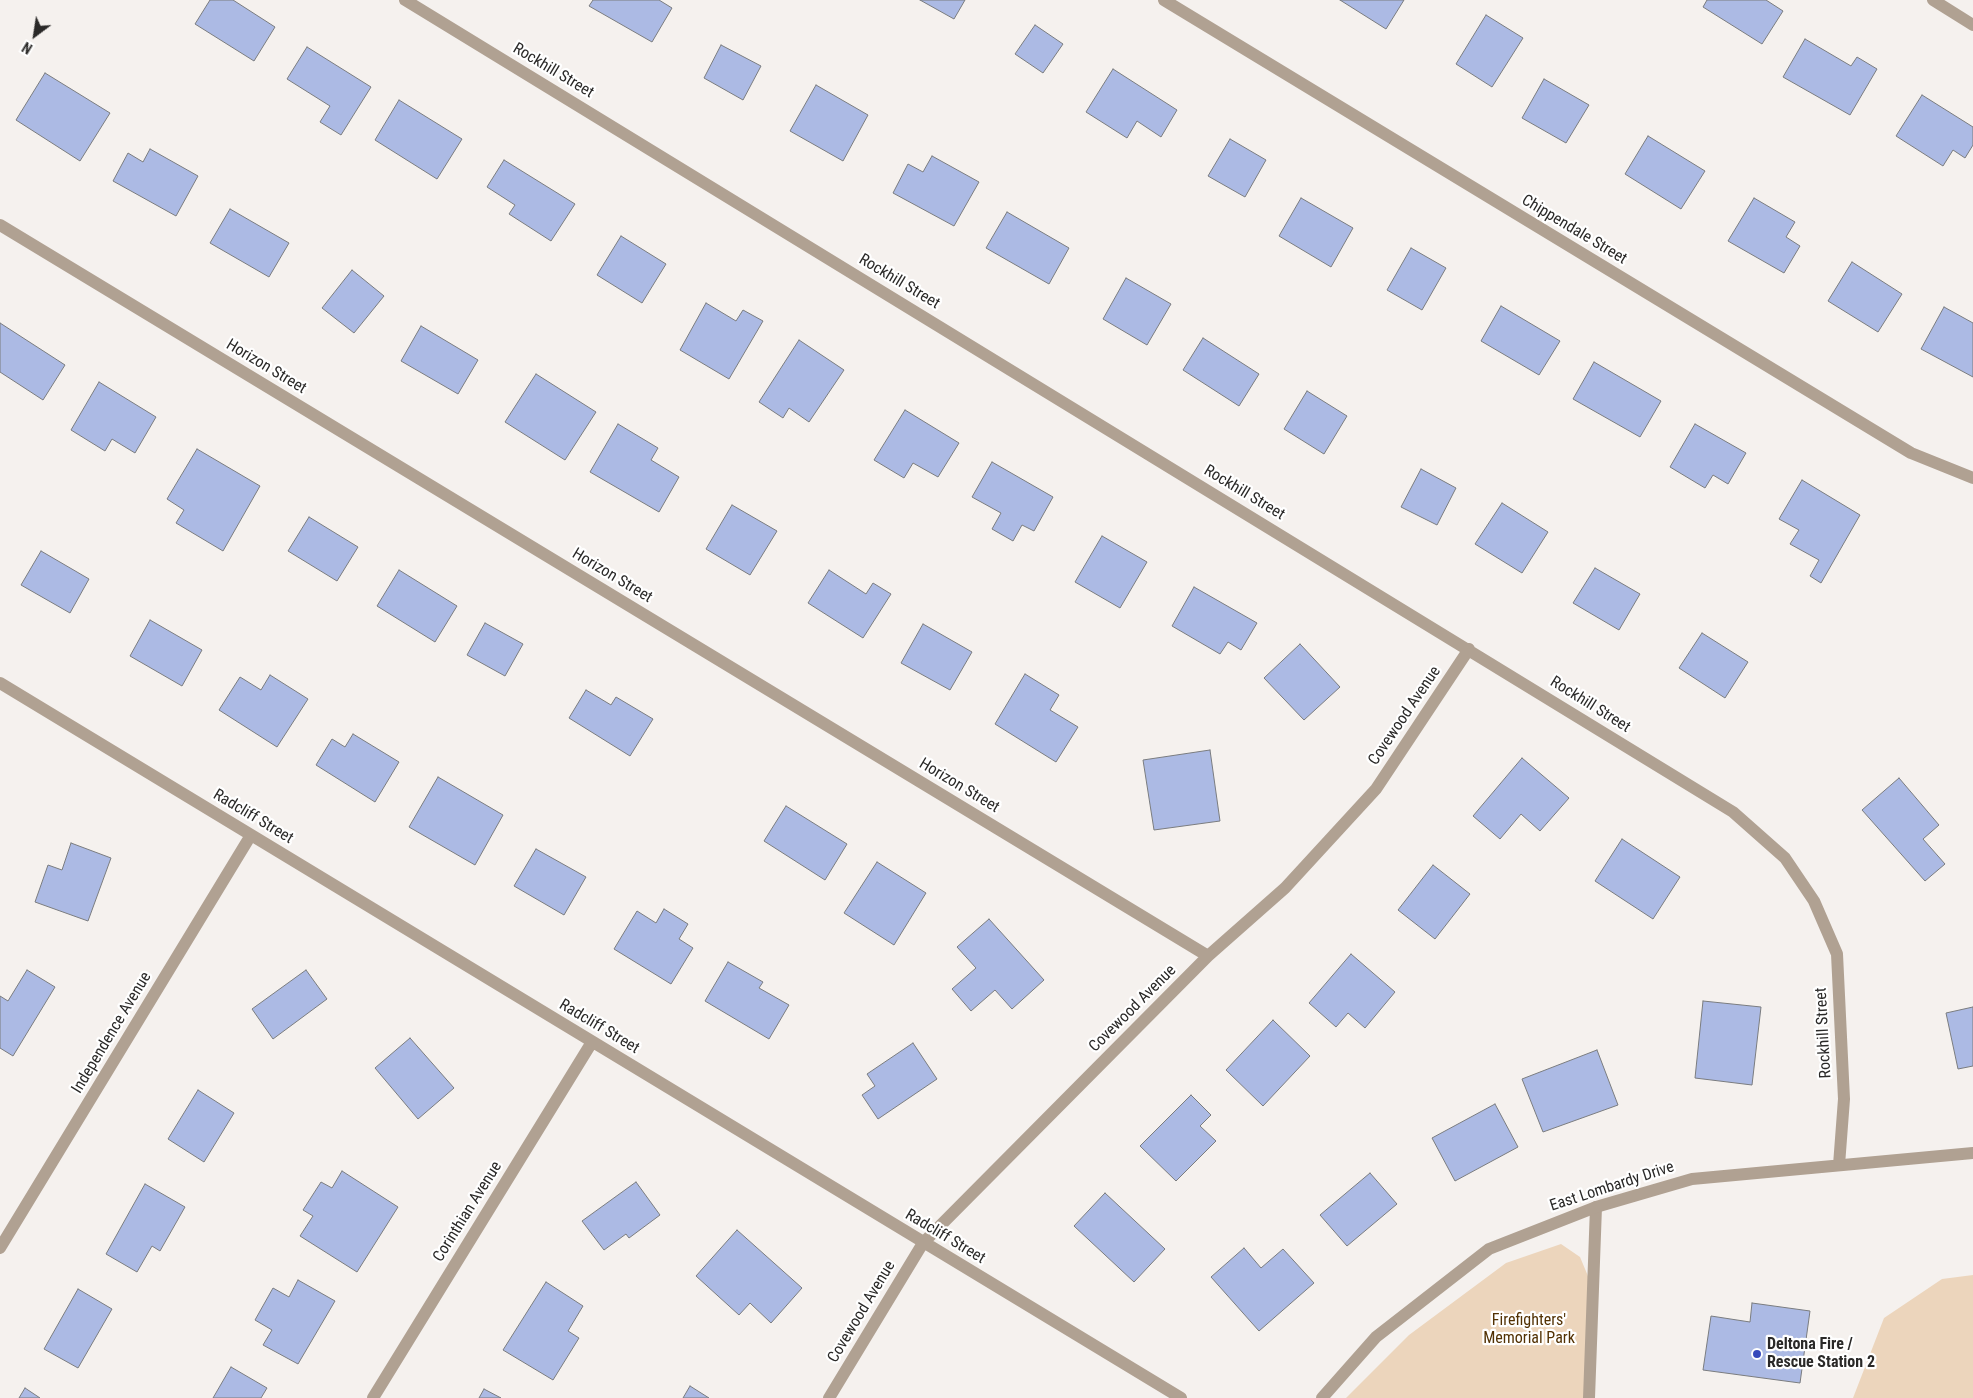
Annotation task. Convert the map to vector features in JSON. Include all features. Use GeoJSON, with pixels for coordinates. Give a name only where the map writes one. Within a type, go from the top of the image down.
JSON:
{"type":"FeatureCollection","features":[{"type":"Feature","properties":{"kind":"street","name":"Rockhill Street"},"geometry":{"type":"LineString","coordinates":[[405,0],[1733,812],[1785,858],[1814,900],[1836,954],[1844,1099],[1839,1165]]}},
{"type":"Feature","properties":{"kind":"street","name":"Chippendale Street"},"geometry":{"type":"LineString","coordinates":[[1164,0],[1911,453],[1973,478]]}},
{"type":"Feature","properties":{"kind":"street"},"geometry":{"type":"LineString","coordinates":[[1933,0],[1973,25]]}},
{"type":"Feature","properties":{"kind":"street","name":"Horizon Street"},"geometry":{"type":"LineString","coordinates":[[0,225],[1208,956]]}},
{"type":"Feature","properties":{"kind":"street","name":"Covewood Avenue"},"geometry":{"type":"LineString","coordinates":[[829,1398],[923,1243],[1208,956],[1285,888],[1376,789],[1468,649]]}},
{"type":"Feature","properties":{"kind":"street","name":"Radcliff Street"},"geometry":{"type":"LineString","coordinates":[[0,683],[1181,1398]]}},
{"type":"Feature","properties":{"kind":"street","name":"Independence Avenue"},"geometry":{"type":"LineString","coordinates":[[0,1248],[251,835]]}},
{"type":"Feature","properties":{"kind":"street","name":"Corinthian Avenue"},"geometry":{"type":"LineString","coordinates":[[373,1398],[592,1042]]}},
{"type":"Feature","properties":{"kind":"street","name":"East Lombardy Drive"},"geometry":{"type":"LineString","coordinates":[[1322,1398],[1376,1337],[1489,1249],[1596,1207],[1692,1178],[1973,1153]]}},
{"type":"Feature","properties":{"kind":"street"},"geometry":{"type":"LineString","coordinates":[[1589,1398],[1596,1207]]}},
{"type":"Feature","properties":{"kind":"green space","name":"Firefighters' Memorial Park"},"geometry":{"type":"Polygon","coordinates":[[[1561,1244],[1580,1257],[1598,1300],[1593,1398],[1346,1398],[1409,1335],[1506,1263],[1561,1244]]]}},
{"type":"Feature","properties":{"kind":"green space"},"geometry":{"type":"Polygon","coordinates":[[[1973,1275],[1973,1398],[1853,1398],[1884,1318],[1942,1279],[1973,1275]]]}},
{"type":"Feature","properties":{"kind":"building"},"geometry":{"type":"Polygon","coordinates":[[[210,0],[233,0],[275,27],[254,61],[195,24],[210,0]]]}},
{"type":"Feature","properties":{"kind":"building"},"geometry":{"type":"Polygon","coordinates":[[[593,0],[659,0],[672,8],[652,42],[589,6],[593,0]]]}},
{"type":"Feature","properties":{"kind":"building"},"geometry":{"type":"Polygon","coordinates":[[[920,0],[965,0],[954,19],[920,0]]]}},
{"type":"Feature","properties":{"kind":"building"},"geometry":{"type":"Polygon","coordinates":[[[1340,0],[1404,0],[1386,29],[1340,0]]]}},
{"type":"Feature","properties":{"kind":"building"},"geometry":{"type":"Polygon","coordinates":[[[1707,0],[1766,0],[1783,11],[1762,44],[1703,7],[1707,0]]]}},
{"type":"Feature","properties":{"kind":"building"},"geometry":{"type":"Polygon","coordinates":[[[1486,15],[1523,38],[1492,87],[1456,64],[1486,15]]]}},
{"type":"Feature","properties":{"kind":"building"},"geometry":{"type":"Polygon","coordinates":[[[1035,25],[1063,44],[1043,73],[1015,54],[1035,25]]]}},
{"type":"Feature","properties":{"kind":"building"},"geometry":{"type":"Polygon","coordinates":[[[1805,39],[1851,66],[1857,57],[1877,69],[1850,115],[1783,77],[1805,39]]]}},
{"type":"Feature","properties":{"kind":"building"},"geometry":{"type":"Polygon","coordinates":[[[721,45],[761,66],[743,100],[704,78],[721,45]]]}},
{"type":"Feature","properties":{"kind":"building"},"geometry":{"type":"Polygon","coordinates":[[[307,47],[371,87],[341,135],[320,122],[330,106],[287,79],[307,47]]]}},
{"type":"Feature","properties":{"kind":"building"},"geometry":{"type":"Polygon","coordinates":[[[1113,69],[1177,110],[1161,137],[1137,121],[1127,138],[1086,112],[1113,69]]]}},
{"type":"Feature","properties":{"kind":"building"},"geometry":{"type":"Polygon","coordinates":[[[45,73],[110,113],[80,161],[16,120],[45,73]]]}},
{"type":"Feature","properties":{"kind":"building"},"geometry":{"type":"Polygon","coordinates":[[[1544,79],[1589,105],[1566,143],[1522,118],[1544,79]]]}},
{"type":"Feature","properties":{"kind":"building"},"geometry":{"type":"Polygon","coordinates":[[[816,85],[868,115],[843,161],[790,131],[816,85]]]}},
{"type":"Feature","properties":{"kind":"building"},"geometry":{"type":"Polygon","coordinates":[[[1922,95],[1973,127],[1973,145],[1965,158],[1953,150],[1943,166],[1896,136],[1922,95]]]}},
{"type":"Feature","properties":{"kind":"building"},"geometry":{"type":"Polygon","coordinates":[[[399,100],[462,139],[437,179],[375,140],[399,100]]]}},
{"type":"Feature","properties":{"kind":"building"},"geometry":{"type":"Polygon","coordinates":[[[1648,136],[1705,171],[1681,209],[1625,174],[1648,136]]]}},
{"type":"Feature","properties":{"kind":"building"},"geometry":{"type":"Polygon","coordinates":[[[1230,139],[1266,160],[1245,197],[1208,176],[1230,139]]]}},
{"type":"Feature","properties":{"kind":"building"},"geometry":{"type":"Polygon","coordinates":[[[150,149],[198,176],[176,216],[113,181],[128,153],[143,162],[150,149]]]}},
{"type":"Feature","properties":{"kind":"building"},"geometry":{"type":"Polygon","coordinates":[[[932,156],[979,182],[954,226],[893,193],[908,164],[923,172],[932,156]]]}},
{"type":"Feature","properties":{"kind":"building"},"geometry":{"type":"Polygon","coordinates":[[[504,160],[575,204],[551,241],[509,214],[515,205],[487,187],[504,160]]]}},
{"type":"Feature","properties":{"kind":"building"},"geometry":{"type":"Polygon","coordinates":[[[1301,198],[1353,228],[1331,267],[1279,236],[1301,198]]]}},
{"type":"Feature","properties":{"kind":"building"},"geometry":{"type":"Polygon","coordinates":[[[1754,198],[1795,222],[1786,237],[1800,246],[1784,273],[1728,241],[1754,198]]]}},
{"type":"Feature","properties":{"kind":"building"},"geometry":{"type":"Polygon","coordinates":[[[230,209],[289,243],[269,277],[210,243],[230,209]]]}},
{"type":"Feature","properties":{"kind":"building"},"geometry":{"type":"Polygon","coordinates":[[[1007,212],[1069,248],[1049,284],[986,248],[1007,212]]]}},
{"type":"Feature","properties":{"kind":"building"},"geometry":{"type":"Polygon","coordinates":[[[621,236],[666,264],[642,303],[597,275],[621,236]]]}},
{"type":"Feature","properties":{"kind":"building"},"geometry":{"type":"Polygon","coordinates":[[[1411,248],[1446,268],[1422,310],[1387,290],[1411,248]]]}},
{"type":"Feature","properties":{"kind":"building"},"geometry":{"type":"Polygon","coordinates":[[[1852,262],[1902,294],[1878,332],[1828,301],[1852,262]]]}},
{"type":"Feature","properties":{"kind":"building"},"geometry":{"type":"Polygon","coordinates":[[[352,270],[384,296],[354,333],[322,308],[352,270]]]}},
{"type":"Feature","properties":{"kind":"building"},"geometry":{"type":"Polygon","coordinates":[[[1126,278],[1171,304],[1147,345],[1103,319],[1126,278]]]}},
{"type":"Feature","properties":{"kind":"building"},"geometry":{"type":"Polygon","coordinates":[[[706,303],[736,321],[743,310],[763,321],[729,379],[680,350],[706,303]]]}},
{"type":"Feature","properties":{"kind":"building"},"geometry":{"type":"Polygon","coordinates":[[[1501,306],[1560,341],[1539,375],[1481,341],[1501,306]]]}},
{"type":"Feature","properties":{"kind":"building"},"geometry":{"type":"Polygon","coordinates":[[[1944,307],[1973,323],[1973,377],[1921,349],[1944,307]]]}},
{"type":"Feature","properties":{"kind":"building"},"geometry":{"type":"Polygon","coordinates":[[[0,323],[65,365],[43,400],[0,372],[0,323]]]}},
{"type":"Feature","properties":{"kind":"building"},"geometry":{"type":"Polygon","coordinates":[[[421,326],[478,360],[458,394],[401,361],[421,326]]]}},
{"type":"Feature","properties":{"kind":"building"},"geometry":{"type":"Polygon","coordinates":[[[1203,338],[1259,374],[1239,406],[1183,370],[1203,338]]]}},
{"type":"Feature","properties":{"kind":"building"},"geometry":{"type":"Polygon","coordinates":[[[799,340],[844,370],[809,422],[789,408],[783,418],[759,402],[799,340]]]}},
{"type":"Feature","properties":{"kind":"building"},"geometry":{"type":"Polygon","coordinates":[[[1594,362],[1661,401],[1640,437],[1573,399],[1594,362]]]}},
{"type":"Feature","properties":{"kind":"building"},"geometry":{"type":"Polygon","coordinates":[[[536,374],[596,412],[565,460],[505,422],[536,374]]]}},
{"type":"Feature","properties":{"kind":"building"},"geometry":{"type":"Polygon","coordinates":[[[99,382],[156,417],[135,453],[112,439],[105,451],[71,430],[99,382]]]}},
{"type":"Feature","properties":{"kind":"building"},"geometry":{"type":"Polygon","coordinates":[[[1307,391],[1347,416],[1324,454],[1284,429],[1307,391]]]}},
{"type":"Feature","properties":{"kind":"building"},"geometry":{"type":"Polygon","coordinates":[[[905,410],[959,443],[938,477],[913,463],[904,478],[874,460],[905,410]]]}},
{"type":"Feature","properties":{"kind":"building"},"geometry":{"type":"Polygon","coordinates":[[[618,424],[658,448],[651,460],[679,477],[659,512],[590,472],[618,424]]]}},
{"type":"Feature","properties":{"kind":"building"},"geometry":{"type":"Polygon","coordinates":[[[1695,424],[1746,453],[1728,484],[1713,475],[1705,488],[1670,467],[1695,424]]]}},
{"type":"Feature","properties":{"kind":"building"},"geometry":{"type":"Polygon","coordinates":[[[197,449],[260,486],[223,551],[176,523],[184,510],[167,499],[197,449]]]}},
{"type":"Feature","properties":{"kind":"building"},"geometry":{"type":"Polygon","coordinates":[[[992,462],[1053,497],[1034,531],[1022,525],[1013,541],[992,529],[1001,513],[972,497],[992,462]]]}},
{"type":"Feature","properties":{"kind":"building"},"geometry":{"type":"Polygon","coordinates":[[[1421,469],[1456,488],[1437,525],[1401,507],[1421,469]]]}},
{"type":"Feature","properties":{"kind":"building"},"geometry":{"type":"Polygon","coordinates":[[[1802,480],[1860,515],[1821,583],[1810,576],[1819,560],[1790,544],[1799,530],[1779,519],[1802,480]]]}},
{"type":"Feature","properties":{"kind":"building"},"geometry":{"type":"Polygon","coordinates":[[[1502,503],[1548,532],[1522,573],[1475,544],[1502,503]]]}},
{"type":"Feature","properties":{"kind":"building"},"geometry":{"type":"Polygon","coordinates":[[[732,505],[777,531],[750,575],[706,549],[732,505]]]}},
{"type":"Feature","properties":{"kind":"building"},"geometry":{"type":"Polygon","coordinates":[[[309,517],[358,547],[337,581],[288,551],[309,517]]]}},
{"type":"Feature","properties":{"kind":"building"},"geometry":{"type":"Polygon","coordinates":[[[1102,536],[1147,562],[1120,608],[1075,582],[1102,536]]]}},
{"type":"Feature","properties":{"kind":"building"},"geometry":{"type":"Polygon","coordinates":[[[41,551],[89,579],[70,613],[21,585],[41,551]]]}},
{"type":"Feature","properties":{"kind":"building"},"geometry":{"type":"Polygon","coordinates":[[[1595,568],[1640,594],[1619,630],[1573,603],[1595,568]]]}},
{"type":"Feature","properties":{"kind":"building"},"geometry":{"type":"Polygon","coordinates":[[[399,570],[457,606],[435,642],[377,606],[399,570]]]}},
{"type":"Feature","properties":{"kind":"building"},"geometry":{"type":"Polygon","coordinates":[[[829,570],[866,594],[873,583],[891,594],[863,638],[808,603],[829,570]]]}},
{"type":"Feature","properties":{"kind":"building"},"geometry":{"type":"Polygon","coordinates":[[[1194,587],[1257,623],[1241,650],[1228,642],[1220,654],[1172,626],[1194,587]]]}},
{"type":"Feature","properties":{"kind":"building"},"geometry":{"type":"Polygon","coordinates":[[[150,620],[202,650],[182,686],[130,656],[150,620]]]}},
{"type":"Feature","properties":{"kind":"building"},"geometry":{"type":"Polygon","coordinates":[[[485,623],[523,644],[505,676],[467,655],[485,623]]]}},
{"type":"Feature","properties":{"kind":"building"},"geometry":{"type":"Polygon","coordinates":[[[923,624],[972,652],[950,690],[901,663],[923,624]]]}},
{"type":"Feature","properties":{"kind":"building"},"geometry":{"type":"Polygon","coordinates":[[[1702,633],[1748,662],[1725,698],[1679,668],[1702,633]]]}},
{"type":"Feature","properties":{"kind":"building"},"geometry":{"type":"Polygon","coordinates":[[[1300,644],[1340,687],[1304,720],[1264,678],[1300,644]]]}},
{"type":"Feature","properties":{"kind":"building"},"geometry":{"type":"Polygon","coordinates":[[[1025,674],[1059,695],[1050,710],[1078,727],[1056,762],[995,724],[1025,674]]]}},
{"type":"Feature","properties":{"kind":"building"},"geometry":{"type":"Polygon","coordinates":[[[270,675],[308,699],[277,747],[219,710],[240,677],[261,690],[270,675]]]}},
{"type":"Feature","properties":{"kind":"building"},"geometry":{"type":"Polygon","coordinates":[[[586,690],[611,705],[616,697],[653,719],[630,756],[569,718],[586,690]]]}},
{"type":"Feature","properties":{"kind":"building"},"geometry":{"type":"Polygon","coordinates":[[[353,734],[399,762],[375,802],[316,765],[332,739],[345,747],[353,734]]]}},
{"type":"Feature","properties":{"kind":"building"},"geometry":{"type":"Polygon","coordinates":[[[1210,750],[1220,821],[1154,830],[1143,760],[1210,750]]]}},
{"type":"Feature","properties":{"kind":"building"},"geometry":{"type":"Polygon","coordinates":[[[1522,758],[1569,798],[1540,831],[1521,814],[1500,839],[1473,816],[1522,758]]]}},
{"type":"Feature","properties":{"kind":"building"},"geometry":{"type":"Polygon","coordinates":[[[438,777],[503,815],[475,865],[409,827],[438,777]]]}},
{"type":"Feature","properties":{"kind":"building"},"geometry":{"type":"Polygon","coordinates":[[[1899,778],[1939,825],[1923,839],[1945,864],[1925,881],[1862,810],[1899,778]]]}},
{"type":"Feature","properties":{"kind":"building"},"geometry":{"type":"Polygon","coordinates":[[[786,806],[847,844],[825,880],[764,841],[786,806]]]}},
{"type":"Feature","properties":{"kind":"building"},"geometry":{"type":"Polygon","coordinates":[[[1622,839],[1680,877],[1653,919],[1595,881],[1622,839]]]}},
{"type":"Feature","properties":{"kind":"building"},"geometry":{"type":"Polygon","coordinates":[[[71,843],[111,858],[88,921],[35,902],[48,865],[62,870],[71,843]]]}},
{"type":"Feature","properties":{"kind":"building"},"geometry":{"type":"Polygon","coordinates":[[[536,849],[586,877],[564,915],[514,886],[536,849]]]}},
{"type":"Feature","properties":{"kind":"building"},"geometry":{"type":"Polygon","coordinates":[[[877,862],[926,893],[894,945],[844,913],[877,862]]]}},
{"type":"Feature","properties":{"kind":"building"},"geometry":{"type":"Polygon","coordinates":[[[1433,865],[1470,894],[1435,939],[1398,910],[1433,865]]]}},
{"type":"Feature","properties":{"kind":"building"},"geometry":{"type":"Polygon","coordinates":[[[664,909],[688,924],[679,939],[693,948],[671,984],[614,949],[637,911],[656,923],[664,909]]]}},
{"type":"Feature","properties":{"kind":"building"},"geometry":{"type":"Polygon","coordinates":[[[989,919],[1044,980],[1012,1009],[995,990],[971,1011],[952,989],[976,968],[957,947],[989,919]]]}},
{"type":"Feature","properties":{"kind":"building"},"geometry":{"type":"Polygon","coordinates":[[[1351,954],[1395,992],[1365,1028],[1348,1013],[1336,1027],[1309,1003],[1351,954]]]}},
{"type":"Feature","properties":{"kind":"building"},"geometry":{"type":"Polygon","coordinates":[[[728,962],[763,982],[759,988],[789,1005],[769,1039],[705,1001],[728,962]]]}},
{"type":"Feature","properties":{"kind":"building"},"geometry":{"type":"Polygon","coordinates":[[[27,970],[55,987],[13,1056],[0,1048],[0,996],[8,1001],[27,970]]]}},
{"type":"Feature","properties":{"kind":"building"},"geometry":{"type":"Polygon","coordinates":[[[306,970],[327,999],[273,1039],[252,1009],[306,970]]]}},
{"type":"Feature","properties":{"kind":"building"},"geometry":{"type":"Polygon","coordinates":[[[1703,1001],[1761,1007],[1752,1085],[1695,1078],[1703,1001]]]}},
{"type":"Feature","properties":{"kind":"building"},"geometry":{"type":"Polygon","coordinates":[[[1973,1007],[1973,1066],[1958,1069],[1946,1013],[1973,1007]]]}},
{"type":"Feature","properties":{"kind":"building"},"geometry":{"type":"Polygon","coordinates":[[[1273,1020],[1310,1056],[1263,1106],[1226,1070],[1273,1020]]]}},
{"type":"Feature","properties":{"kind":"building"},"geometry":{"type":"Polygon","coordinates":[[[410,1038],[454,1088],[418,1119],[375,1068],[410,1038]]]}},
{"type":"Feature","properties":{"kind":"building"},"geometry":{"type":"Polygon","coordinates":[[[913,1043],[937,1079],[878,1119],[862,1095],[875,1086],[867,1074],[913,1043]]]}},
{"type":"Feature","properties":{"kind":"building"},"geometry":{"type":"Polygon","coordinates":[[[1597,1050],[1618,1105],[1543,1132],[1522,1079],[1597,1050]]]}},
{"type":"Feature","properties":{"kind":"building"},"geometry":{"type":"Polygon","coordinates":[[[198,1090],[234,1113],[204,1162],[168,1139],[198,1090]]]}},
{"type":"Feature","properties":{"kind":"building"},"geometry":{"type":"Polygon","coordinates":[[[1191,1095],[1211,1115],[1200,1126],[1216,1141],[1176,1181],[1140,1146],[1191,1095]]]}},
{"type":"Feature","properties":{"kind":"building"},"geometry":{"type":"Polygon","coordinates":[[[1495,1104],[1518,1147],[1455,1181],[1432,1138],[1495,1104]]]}},
{"type":"Feature","properties":{"kind":"building"},"geometry":{"type":"Polygon","coordinates":[[[342,1171],[398,1207],[357,1272],[300,1236],[313,1216],[303,1210],[321,1182],[332,1188],[342,1171]]]}},
{"type":"Feature","properties":{"kind":"building"},"geometry":{"type":"Polygon","coordinates":[[[1370,1173],[1397,1204],[1347,1246],[1320,1215],[1370,1173]]]}},
{"type":"Feature","properties":{"kind":"building"},"geometry":{"type":"Polygon","coordinates":[[[636,1182],[660,1215],[629,1238],[626,1234],[604,1250],[582,1221],[636,1182]]]}},
{"type":"Feature","properties":{"kind":"building"},"geometry":{"type":"Polygon","coordinates":[[[145,1184],[185,1207],[160,1251],[152,1246],[137,1272],[106,1254],[145,1184]]]}},
{"type":"Feature","properties":{"kind":"building"},"geometry":{"type":"Polygon","coordinates":[[[1105,1193],[1165,1249],[1134,1282],[1074,1226],[1105,1193]]]}},
{"type":"Feature","properties":{"kind":"building"},"geometry":{"type":"Polygon","coordinates":[[[737,1230],[802,1288],[771,1323],[750,1303],[739,1315],[696,1276],[737,1230]]]}},
{"type":"Feature","properties":{"kind":"building"},"geometry":{"type":"Polygon","coordinates":[[[1244,1248],[1261,1268],[1283,1249],[1314,1283],[1259,1331],[1211,1277],[1244,1248]]]}},
{"type":"Feature","properties":{"kind":"building"},"geometry":{"type":"Polygon","coordinates":[[[298,1280],[335,1301],[298,1364],[263,1345],[272,1330],[255,1320],[273,1288],[289,1297],[298,1280]]]}},
{"type":"Feature","properties":{"kind":"building"},"geometry":{"type":"Polygon","coordinates":[[[546,1282],[583,1306],[568,1331],[579,1338],[553,1380],[503,1350],[546,1282]]]}},
{"type":"Feature","properties":{"kind":"building"},"geometry":{"type":"Polygon","coordinates":[[[78,1289],[112,1309],[78,1368],[44,1349],[78,1289]]]}},
{"type":"Feature","properties":{"kind":"building"},"geometry":{"type":"Polygon","coordinates":[[[1752,1303],[1810,1311],[1800,1383],[1703,1370],[1711,1316],[1750,1322],[1752,1303]]]}},
{"type":"Feature","properties":{"kind":"building"},"geometry":{"type":"Polygon","coordinates":[[[231,1367],[267,1388],[261,1398],[213,1398],[231,1367]]]}},
{"type":"Feature","properties":{"kind":"building"},"geometry":{"type":"Polygon","coordinates":[[[690,1386],[709,1398],[683,1398],[690,1386]]]}},
{"type":"Feature","properties":{"kind":"building"},"geometry":{"type":"Polygon","coordinates":[[[25,1388],[40,1398],[19,1398],[25,1388]]]}},
{"type":"Feature","properties":{"kind":"building"},"geometry":{"type":"Polygon","coordinates":[[[484,1389],[501,1398],[479,1398],[484,1389]]]}},
{"type":"Feature","properties":{"kind":"place","name":"Deltona Fire / Rescue Station 2"},"geometry":{"type":"Point","coordinates":[1757,1354]}}]}
